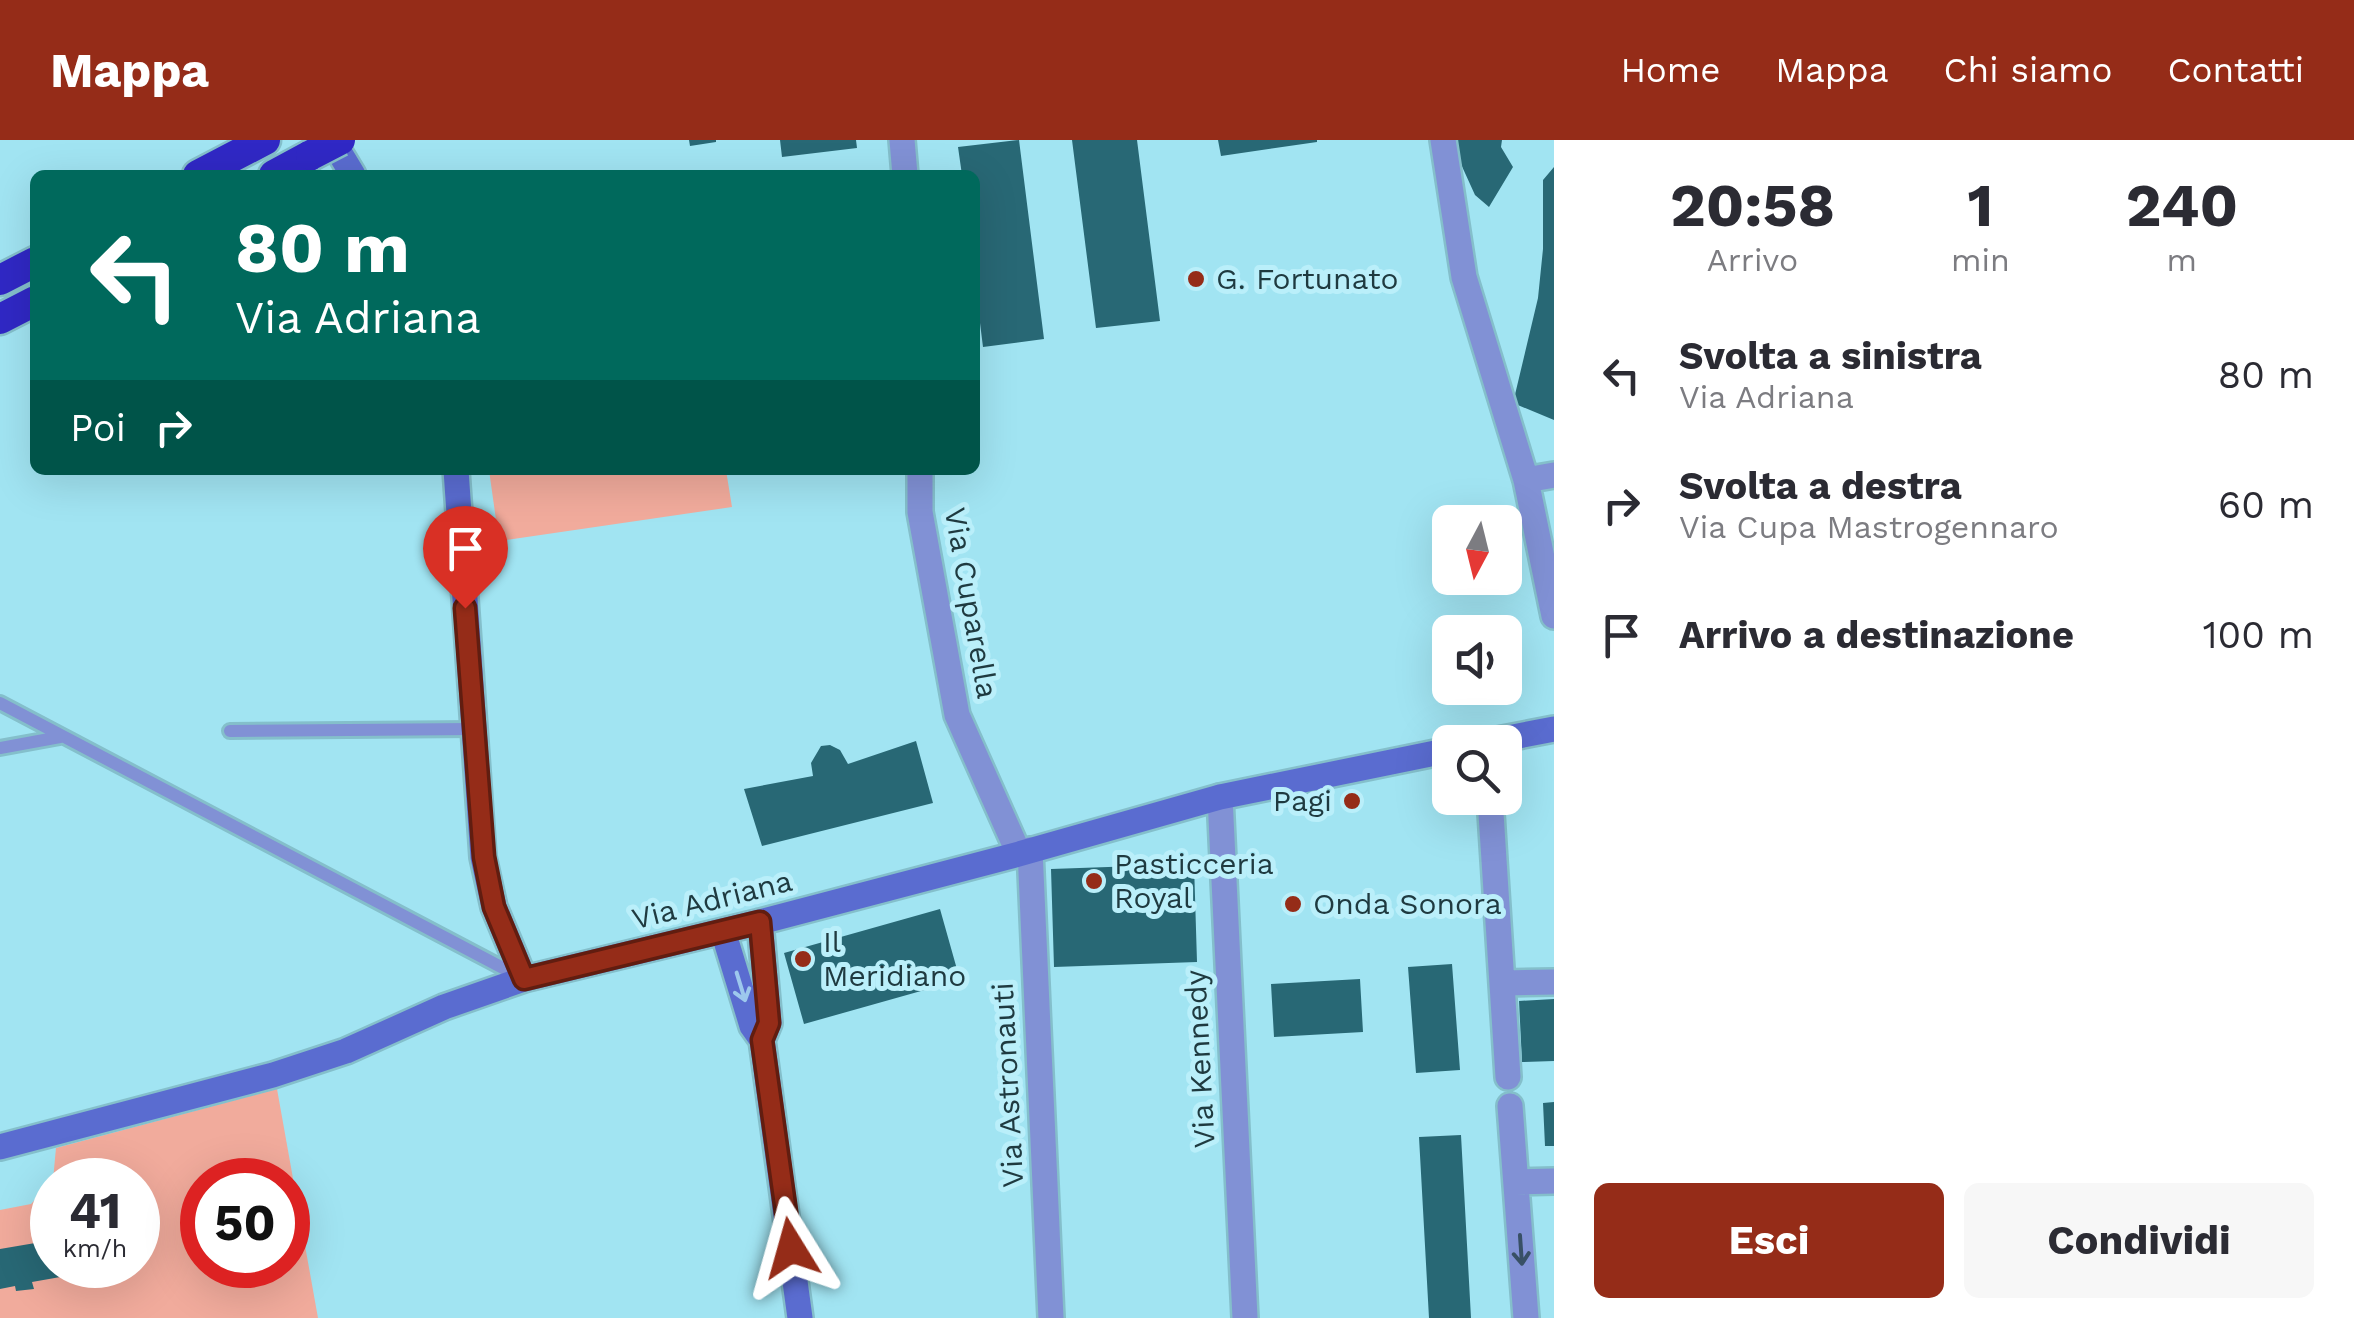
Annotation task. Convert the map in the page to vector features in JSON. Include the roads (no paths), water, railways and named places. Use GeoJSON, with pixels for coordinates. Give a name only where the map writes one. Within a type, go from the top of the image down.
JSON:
{"type":"FeatureCollection","features":[{"type":"Feature","properties":{"kind":"highway"},"geometry":{"type":"LineString","coordinates":[[207,170],[264,140]]}},
{"type":"Feature","properties":{"kind":"highway"},"geometry":{"type":"LineString","coordinates":[[283,170],[340,140]]}},
{"type":"Feature","properties":{"kind":"highway"},"geometry":{"type":"LineString","coordinates":[[0,280],[30,265]]}},
{"type":"Feature","properties":{"kind":"highway"},"geometry":{"type":"LineString","coordinates":[[0,320],[30,304]]}},
{"type":"Feature","properties":{"kind":"main road"},"geometry":{"type":"LineString","coordinates":[[322,148],[347,170]]}},
{"type":"Feature","properties":{"kind":"main road"},"geometry":{"type":"LineString","coordinates":[[456,475],[488,883],[524,979]]}},
{"type":"Feature","properties":{"kind":"main road"},"geometry":{"type":"LineString","coordinates":[[1522,736],[1554,730]]}},
{"type":"Feature","properties":{"kind":"main road","name":"Via Adriana"},"geometry":{"type":"LineString","coordinates":[[0,1147],[291,1069],[346,1051],[444,1007],[524,979],[760,922],[1220,797],[1432,754]]}},
{"type":"Feature","properties":{"kind":"main road"},"geometry":{"type":"LineString","coordinates":[[760,922],[769,1023],[762,1040]]}},
{"type":"Feature","properties":{"kind":"main road"},"geometry":{"type":"LineString","coordinates":[[723,931],[752,1026],[762,1040],[800,1318]]}},
{"type":"Feature","properties":{"kind":"street"},"geometry":{"type":"LineString","coordinates":[[902,140],[905,170]]}},
{"type":"Feature","properties":{"kind":"street"},"geometry":{"type":"LineString","coordinates":[[1443,140],[1464,277],[1526,480],[1554,616]]}},
{"type":"Feature","properties":{"kind":"street","name":"Via Cuparella"},"geometry":{"type":"LineString","coordinates":[[920,475],[920,512],[957,716],[1025,852]]}},
{"type":"Feature","properties":{"kind":"street"},"geometry":{"type":"LineString","coordinates":[[1526,480],[1554,475]]}},
{"type":"Feature","properties":{"kind":"street","name":"Via Kennedy"},"geometry":{"type":"LineString","coordinates":[[1220,797],[1245,1318]]}},
{"type":"Feature","properties":{"kind":"street"},"geometry":{"type":"LineString","coordinates":[[1491,815],[1508,1078]]}},
{"type":"Feature","properties":{"kind":"street","name":"Via Astronauti"},"geometry":{"type":"LineString","coordinates":[[1025,852],[1051,1318]]}},
{"type":"Feature","properties":{"kind":"street"},"geometry":{"type":"LineString","coordinates":[[1504,982],[1554,982]]}},
{"type":"Feature","properties":{"kind":"street"},"geometry":{"type":"LineString","coordinates":[[1510,1106],[1526,1318]]}},
{"type":"Feature","properties":{"kind":"street"},"geometry":{"type":"LineString","coordinates":[[1516,1182],[1554,1181]]}},
{"type":"Feature","properties":{"kind":"lane"},"geometry":{"type":"LineString","coordinates":[[0,703],[524,979]]}},
{"type":"Feature","properties":{"kind":"lane"},"geometry":{"type":"LineString","coordinates":[[230,731],[474,729]]}},
{"type":"Feature","properties":{"kind":"lane"},"geometry":{"type":"LineString","coordinates":[[0,748],[60,737]]}},
{"type":"Feature","properties":{"kind":"place","name":"G. Fortunato"},"geometry":{"type":"Point","coordinates":[1196,279]}},
{"type":"Feature","properties":{"kind":"place","name":"Pagi"},"geometry":{"type":"Point","coordinates":[1352,801]}},
{"type":"Feature","properties":{"kind":"place","name":"Pasticceria Royal"},"geometry":{"type":"Point","coordinates":[1094,881]}},
{"type":"Feature","properties":{"kind":"place","name":"Onda Sonora"},"geometry":{"type":"Point","coordinates":[1293,904]}},
{"type":"Feature","properties":{"kind":"place","name":"Il Meridiano"},"geometry":{"type":"Point","coordinates":[803,959]}}]}
